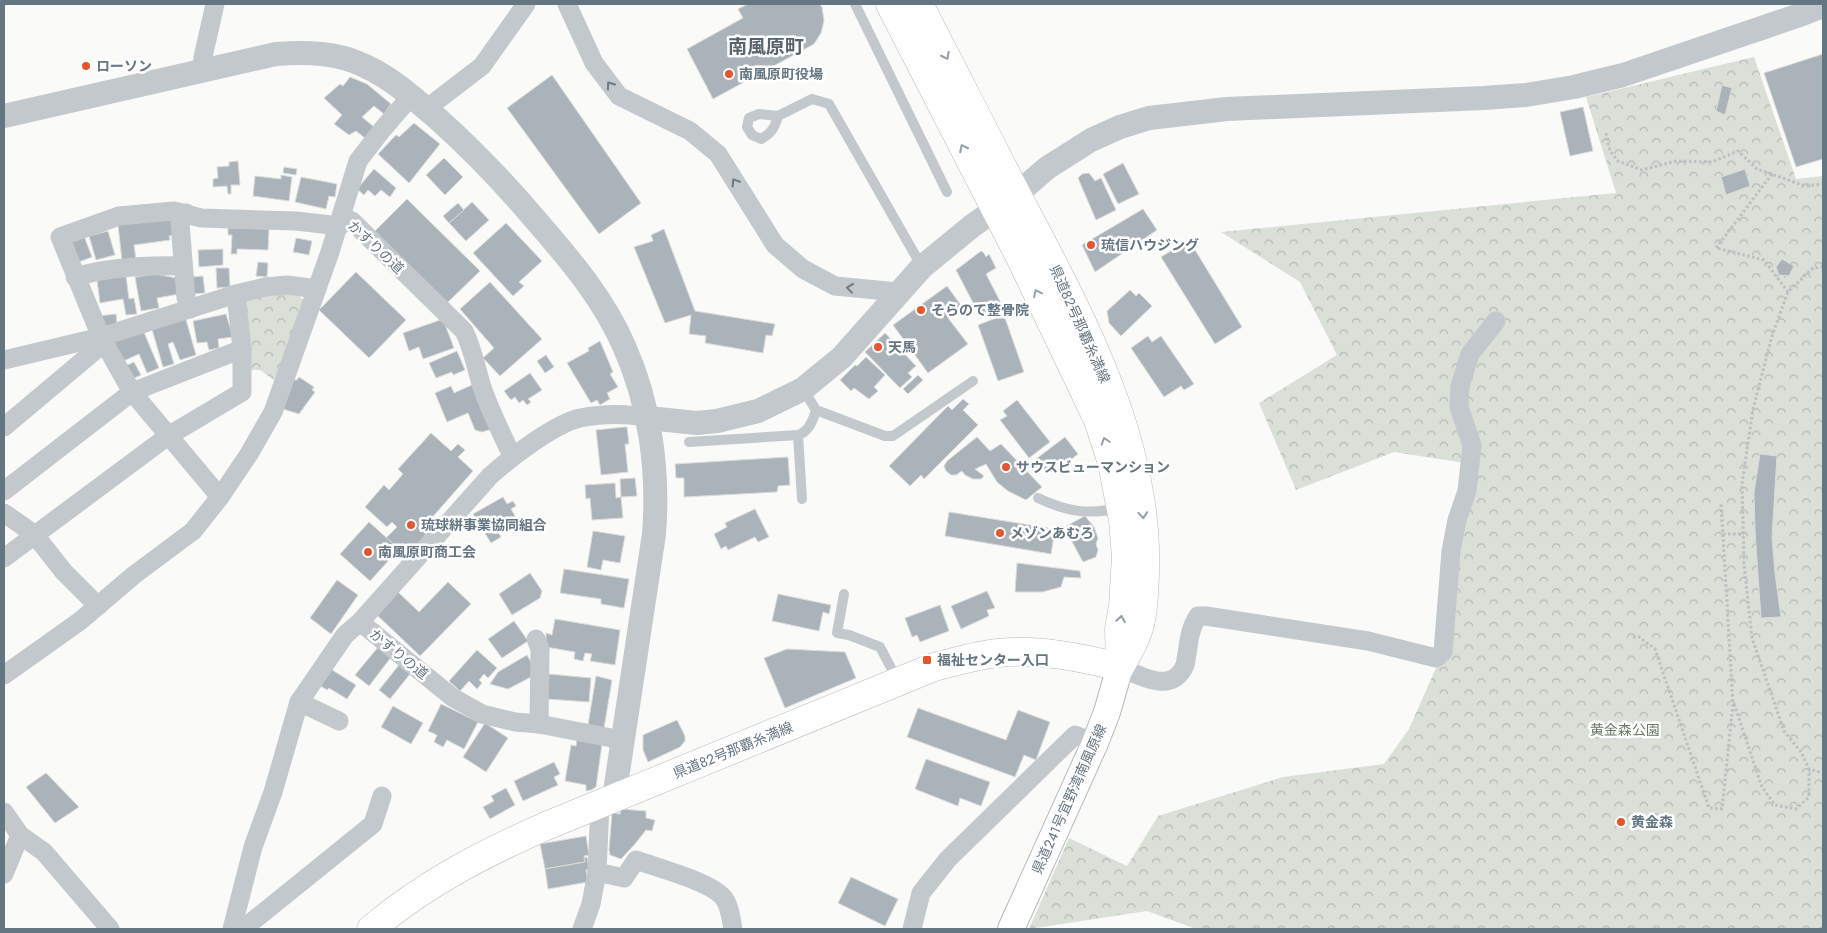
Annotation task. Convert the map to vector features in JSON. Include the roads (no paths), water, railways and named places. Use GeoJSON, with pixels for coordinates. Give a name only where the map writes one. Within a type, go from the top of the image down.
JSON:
{"type":"FeatureCollection","features":[{"type":"Feature","properties":{"kind":"main road","name":"県道82号那覇糸満線"},"geometry":{"type":"LineString","coordinates":[[890,4],[995,210],[1098,420],[1112,464],[1121,508],[1126,557],[1123,606],[1119,630],[1120,667]]}},
{"type":"Feature","properties":{"kind":"main road","name":"県道82号那覇糸満線"},"geometry":{"type":"LineString","coordinates":[[919,4],[1059,275],[1096,357],[1124,428],[1142,508],[1145,559],[1144,598],[1138,633],[1120,667]]}},
{"type":"Feature","properties":{"kind":"main road","name":"県道82号那覇糸満線"},"geometry":{"type":"LineString","coordinates":[[371,929],[394,910],[440,879],[490,851],[934,667],[999,652],[1025,651],[1077,657],[1120,667]]}},
{"type":"Feature","properties":{"kind":"main road","name":"県道241号宜野湾南風原線"},"geometry":{"type":"LineString","coordinates":[[1011,929],[1095,744],[1107,712],[1120,667]]}},
{"type":"Feature","properties":{"kind":"street"},"geometry":{"type":"LineString","coordinates":[[202,70],[203,57],[215,4]]}},
{"type":"Feature","properties":{"kind":"street"},"geometry":{"type":"LineString","coordinates":[[220,497],[132,392],[102,340],[60,237],[119,216],[174,211],[213,219],[341,221],[358,161],[382,130],[419,103],[482,66],[526,4]]}},
{"type":"Feature","properties":{"kind":"street"},"geometry":{"type":"LineString","coordinates":[[567,4],[594,62],[619,96],[690,131],[718,154],[775,245],[803,269],[835,286],[898,292]]}},
{"type":"Feature","properties":{"kind":"street"},"geometry":{"type":"LineString","coordinates":[[648,418],[697,423],[717,422],[758,411],[803,389],[842,356],[922,267],[1017,194],[1046,168],[1090,140],[1120,127],[1149,118],[1227,108],[1484,98],[1526,95],[1565,89],[1640,70],[1823,6]]}},
{"type":"Feature","properties":{"kind":"street"},"geometry":{"type":"LineString","coordinates":[[4,116],[276,54],[306,52],[328,55],[363,65],[390,79],[419,103],[467,145],[507,186],[578,269],[604,309],[623,345],[636,378],[648,418],[657,506],[622,740],[607,801],[591,904],[582,929]]}},
{"type":"Feature","properties":{"kind":"street"},"geometry":{"type":"LineString","coordinates":[[186,213],[180,223],[182,266],[186,298],[190,309]]}},
{"type":"Feature","properties":{"kind":"street","name":"かすりの道"},"geometry":{"type":"LineString","coordinates":[[4,674],[98,606],[134,575],[193,532],[220,497],[274,412],[341,221],[352,221],[464,331],[471,345],[483,389],[512,456]]}},
{"type":"Feature","properties":{"kind":"street"},"geometry":{"type":"LineString","coordinates":[[75,277],[132,268],[182,266]]}},
{"type":"Feature","properties":{"kind":"street"},"geometry":{"type":"LineString","coordinates":[[4,360],[102,340],[236,294],[286,285],[317,289]]}},
{"type":"Feature","properties":{"kind":"street"},"geometry":{"type":"LineString","coordinates":[[4,558],[168,436],[242,392],[242,349],[236,294]]}},
{"type":"Feature","properties":{"kind":"street"},"geometry":{"type":"LineString","coordinates":[[1120,667],[1151,680],[1161,682],[1173,679],[1185,665],[1193,624],[1198,616],[1368,641],[1436,658],[1443,652],[1451,551],[1457,520],[1468,491],[1472,445],[1459,407],[1460,386],[1470,354],[1496,321]]}},
{"type":"Feature","properties":{"kind":"street"},"geometry":{"type":"LineString","coordinates":[[4,427],[102,340]]}},
{"type":"Feature","properties":{"kind":"street"},"geometry":{"type":"LineString","coordinates":[[4,491],[132,392],[242,349]]}},
{"type":"Feature","properties":{"kind":"street","name":"かすりの道"},"geometry":{"type":"LineString","coordinates":[[622,740],[539,724],[515,722],[482,714],[452,697],[360,622],[490,476],[512,456],[578,418],[631,414],[648,418]]}},
{"type":"Feature","properties":{"kind":"street"},"geometry":{"type":"LineString","coordinates":[[4,513],[34,534],[64,572],[98,606]]}},
{"type":"Feature","properties":{"kind":"street"},"geometry":{"type":"LineString","coordinates":[[232,929],[253,847],[273,792],[299,702],[345,635],[360,622]]}},
{"type":"Feature","properties":{"kind":"street"},"geometry":{"type":"LineString","coordinates":[[536,639],[540,649],[539,724]]}},
{"type":"Feature","properties":{"kind":"street"},"geometry":{"type":"LineString","coordinates":[[299,702],[339,722]]}},
{"type":"Feature","properties":{"kind":"street"},"geometry":{"type":"LineString","coordinates":[[912,929],[921,893],[948,859],[1075,735],[1095,744]]}},
{"type":"Feature","properties":{"kind":"street"},"geometry":{"type":"LineString","coordinates":[[243,929],[373,824],[382,796]]}},
{"type":"Feature","properties":{"kind":"street"},"geometry":{"type":"LineString","coordinates":[[4,812],[20,835],[44,852],[110,929]]}},
{"type":"Feature","properties":{"kind":"street"},"geometry":{"type":"LineString","coordinates":[[4,874],[20,835]]}},
{"type":"Feature","properties":{"kind":"street"},"geometry":{"type":"LineString","coordinates":[[597,872],[624,878],[636,860],[704,884],[723,896],[728,907],[733,929]]}},
{"type":"Feature","properties":{"kind":"lane"},"geometry":{"type":"LineString","coordinates":[[855,4],[947,192]]}},
{"type":"Feature","properties":{"kind":"lane"},"geometry":{"type":"LineString","coordinates":[[778,116],[812,99],[829,104],[922,267]]}},
{"type":"Feature","properties":{"kind":"lane"},"geometry":{"type":"LineString","coordinates":[[803,389],[816,410],[885,436],[893,436],[973,381]]}},
{"type":"Feature","properties":{"kind":"lane"},"geometry":{"type":"LineString","coordinates":[[689,442],[798,435],[806,430],[814,419],[816,410]]}},
{"type":"Feature","properties":{"kind":"lane"},"geometry":{"type":"LineString","coordinates":[[798,435],[802,499]]}},
{"type":"Feature","properties":{"kind":"lane"},"geometry":{"type":"LineString","coordinates":[[1038,498],[1059,508],[1072,511],[1094,512],[1121,508]]}},
{"type":"Feature","properties":{"kind":"lane"},"geometry":{"type":"LineString","coordinates":[[844,594],[837,634],[858,638],[880,647],[898,682]]}},
{"type":"Feature","properties":{"kind":"place","name":"ローソン"},"geometry":{"type":"Point","coordinates":[86,66]}},
{"type":"Feature","properties":{"kind":"place","name":"南風原町役場"},"geometry":{"type":"Point","coordinates":[729,74]}},
{"type":"Feature","properties":{"kind":"place","name":"琉信ハウジング"},"geometry":{"type":"Point","coordinates":[1091,245]}},
{"type":"Feature","properties":{"kind":"place","name":"そらのて整骨院"},"geometry":{"type":"Point","coordinates":[921,310]}},
{"type":"Feature","properties":{"kind":"place","name":"天馬"},"geometry":{"type":"Point","coordinates":[878,347]}},
{"type":"Feature","properties":{"kind":"place","name":"サウスビューマンション"},"geometry":{"type":"Point","coordinates":[1006,467]}},
{"type":"Feature","properties":{"kind":"place","name":"琉球絣事業協同組合"},"geometry":{"type":"Point","coordinates":[411,525]}},
{"type":"Feature","properties":{"kind":"place","name":"メゾンあむろ"},"geometry":{"type":"Point","coordinates":[1000,533]}},
{"type":"Feature","properties":{"kind":"place","name":"南風原町商工会"},"geometry":{"type":"Point","coordinates":[368,552]}},
{"type":"Feature","properties":{"kind":"place","name":"福祉センター入口"},"geometry":{"type":"Point","coordinates":[927,660]}},
{"type":"Feature","properties":{"kind":"place","name":"黄金森"},"geometry":{"type":"Point","coordinates":[1621,822]}},
{"type":"Feature","properties":{"kind":"district","name":"南風原町"},"geometry":{"type":"Point","coordinates":[766,46]}},
{"type":"Feature","properties":{"kind":"park label","name":"黄金森公園"},"geometry":{"type":"Point","coordinates":[1625,730]}}]}
